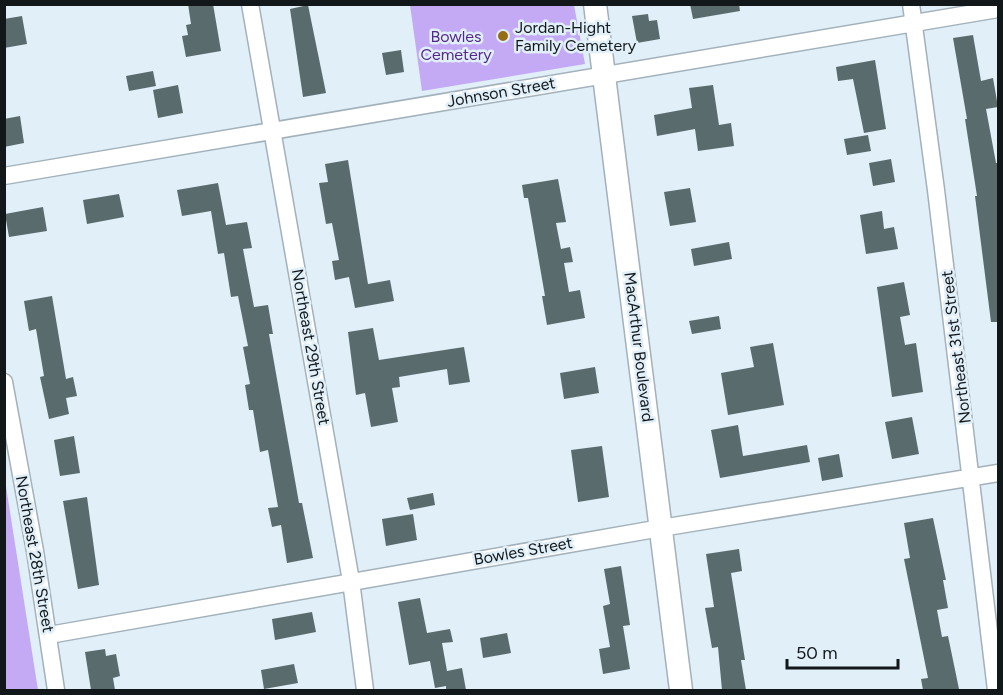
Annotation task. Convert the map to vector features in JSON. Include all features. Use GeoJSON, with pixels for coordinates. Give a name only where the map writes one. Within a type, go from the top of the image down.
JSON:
{"type":"FeatureCollection","features":[{"type":"Feature","properties":{"kind":"main road","name":"MacArthur Boulevard"},"geometry":{"type":"LineString","coordinates":[[595,4],[681,690]]}},
{"type":"Feature","properties":{"kind":"street","name":"Northeast 29th Street"},"geometry":{"type":"LineString","coordinates":[[250,4],[351,581],[365,690]]}},
{"type":"Feature","properties":{"kind":"street","name":"Northeast 31st Street"},"geometry":{"type":"LineString","coordinates":[[911,4],[996,690]]}},
{"type":"Feature","properties":{"kind":"street","name":"Johnson Street"},"geometry":{"type":"LineString","coordinates":[[4,176],[999,9]]}},
{"type":"Feature","properties":{"kind":"street","name":"Northeast 28th Street"},"geometry":{"type":"LineString","coordinates":[[4,382],[49,634],[56,690]]}},
{"type":"Feature","properties":{"kind":"street","name":"Bowles Street"},"geometry":{"type":"LineString","coordinates":[[49,634],[661,528],[999,473]]}},
{"type":"Feature","properties":{"kind":"green space","name":"Bowles Cemetery"},"geometry":{"type":"Polygon","coordinates":[[[410,5],[574,5],[585,64],[422,91],[410,5]]]}},
{"type":"Feature","properties":{"kind":"green space"},"geometry":{"type":"Polygon","coordinates":[[[5,480],[38,690],[5,690],[5,480]]]}},
{"type":"Feature","properties":{"kind":"building"},"geometry":{"type":"Polygon","coordinates":[[[188,4],[213,4],[221,51],[186,57],[182,36],[188,35],[186,25],[191,24],[188,4]]]}},
{"type":"Feature","properties":{"kind":"building"},"geometry":{"type":"Polygon","coordinates":[[[690,4],[739,4],[740,11],[693,19],[690,4]]]}},
{"type":"Feature","properties":{"kind":"building"},"geometry":{"type":"Polygon","coordinates":[[[308,5],[326,93],[303,97],[290,9],[308,5]]]}},
{"type":"Feature","properties":{"kind":"building"},"geometry":{"type":"Polygon","coordinates":[[[648,14],[649,21],[657,20],[660,39],[637,43],[632,16],[648,14]]]}},
{"type":"Feature","properties":{"kind":"building"},"geometry":{"type":"Polygon","coordinates":[[[22,16],[27,44],[4,48],[4,19],[22,16]]]}},
{"type":"Feature","properties":{"kind":"building"},"geometry":{"type":"Polygon","coordinates":[[[973,35],[981,81],[993,78],[998,107],[986,109],[996,163],[999,163],[999,322],[991,322],[975,196],[977,196],[965,119],[967,119],[953,38],[973,35]]]}},
{"type":"Feature","properties":{"kind":"building"},"geometry":{"type":"Polygon","coordinates":[[[401,50],[404,72],[386,75],[382,53],[401,50]]]}},
{"type":"Feature","properties":{"kind":"building"},"geometry":{"type":"Polygon","coordinates":[[[875,60],[886,129],[864,133],[853,79],[838,81],[836,67],[875,60]]]}},
{"type":"Feature","properties":{"kind":"building"},"geometry":{"type":"Polygon","coordinates":[[[153,71],[156,86],[129,91],[126,76],[153,71]]]}},
{"type":"Feature","properties":{"kind":"building"},"geometry":{"type":"Polygon","coordinates":[[[178,85],[183,113],[158,118],[153,90],[178,85]]]}},
{"type":"Feature","properties":{"kind":"building"},"geometry":{"type":"Polygon","coordinates":[[[713,85],[719,125],[731,123],[734,146],[698,151],[695,129],[657,136],[654,115],[692,108],[689,88],[713,85]]]}},
{"type":"Feature","properties":{"kind":"building"},"geometry":{"type":"Polygon","coordinates":[[[20,116],[24,143],[4,147],[4,119],[20,116]]]}},
{"type":"Feature","properties":{"kind":"building"},"geometry":{"type":"Polygon","coordinates":[[[868,135],[871,151],[847,155],[844,139],[868,135]]]}},
{"type":"Feature","properties":{"kind":"building"},"geometry":{"type":"Polygon","coordinates":[[[891,159],[895,182],[873,186],[869,163],[891,159]]]}},
{"type":"Feature","properties":{"kind":"building"},"geometry":{"type":"Polygon","coordinates":[[[348,160],[368,284],[390,280],[394,301],[355,308],[349,277],[335,280],[332,261],[339,260],[332,223],[326,224],[319,183],[328,182],[325,164],[348,160]]]}},
{"type":"Feature","properties":{"kind":"building"},"geometry":{"type":"Polygon","coordinates":[[[558,179],[566,222],[556,223],[561,249],[570,247],[573,262],[564,263],[569,292],[580,290],[585,318],[547,325],[542,296],[545,296],[528,198],[524,198],[522,185],[558,179]]]}},
{"type":"Feature","properties":{"kind":"building"},"geometry":{"type":"Polygon","coordinates":[[[218,183],[226,225],[247,222],[252,248],[243,249],[254,307],[268,305],[273,334],[269,334],[299,503],[302,503],[313,558],[287,563],[281,525],[272,527],[268,508],[278,507],[268,450],[260,452],[253,410],[249,410],[245,385],[250,384],[243,347],[248,346],[238,296],[231,297],[224,253],[218,254],[211,211],[182,216],[177,190],[218,183]]]}},
{"type":"Feature","properties":{"kind":"building"},"geometry":{"type":"Polygon","coordinates":[[[690,188],[696,222],[670,226],[664,192],[690,188]]]}},
{"type":"Feature","properties":{"kind":"building"},"geometry":{"type":"Polygon","coordinates":[[[119,194],[124,217],[87,224],[83,200],[119,194]]]}},
{"type":"Feature","properties":{"kind":"building"},"geometry":{"type":"Polygon","coordinates":[[[43,207],[47,231],[9,237],[5,214],[43,207]]]}},
{"type":"Feature","properties":{"kind":"building"},"geometry":{"type":"Polygon","coordinates":[[[882,211],[884,229],[894,227],[898,249],[866,254],[860,215],[882,211]]]}},
{"type":"Feature","properties":{"kind":"building"},"geometry":{"type":"Polygon","coordinates":[[[729,242],[732,259],[694,266],[691,249],[729,242]]]}},
{"type":"Feature","properties":{"kind":"building"},"geometry":{"type":"Polygon","coordinates":[[[904,282],[910,315],[900,317],[905,345],[916,343],[923,392],[892,397],[877,287],[904,282]]]}},
{"type":"Feature","properties":{"kind":"building"},"geometry":{"type":"Polygon","coordinates":[[[52,296],[66,379],[73,377],[77,396],[66,398],[69,414],[49,419],[40,377],[44,376],[36,329],[29,331],[24,301],[52,296]]]}},
{"type":"Feature","properties":{"kind":"building"},"geometry":{"type":"Polygon","coordinates":[[[719,316],[721,329],[692,334],[689,321],[719,316]]]}},
{"type":"Feature","properties":{"kind":"building"},"geometry":{"type":"Polygon","coordinates":[[[373,328],[379,360],[464,347],[470,382],[449,385],[447,369],[399,377],[400,387],[392,388],[398,422],[371,427],[365,393],[356,395],[348,332],[373,328]]]}},
{"type":"Feature","properties":{"kind":"building"},"geometry":{"type":"Polygon","coordinates":[[[773,343],[784,405],[728,415],[721,373],[754,367],[750,347],[773,343]]]}},
{"type":"Feature","properties":{"kind":"building"},"geometry":{"type":"Polygon","coordinates":[[[595,367],[599,393],[564,399],[560,373],[595,367]]]}},
{"type":"Feature","properties":{"kind":"building"},"geometry":{"type":"Polygon","coordinates":[[[912,417],[919,454],[892,459],[885,422],[912,417]]]}},
{"type":"Feature","properties":{"kind":"building"},"geometry":{"type":"Polygon","coordinates":[[[738,425],[743,456],[807,445],[810,462],[720,478],[711,430],[738,425]]]}},
{"type":"Feature","properties":{"kind":"building"},"geometry":{"type":"Polygon","coordinates":[[[74,436],[80,473],[60,476],[54,440],[74,436]]]}},
{"type":"Feature","properties":{"kind":"building"},"geometry":{"type":"Polygon","coordinates":[[[602,446],[609,497],[578,502],[571,450],[602,446]]]}},
{"type":"Feature","properties":{"kind":"building"},"geometry":{"type":"Polygon","coordinates":[[[839,454],[843,477],[822,481],[818,458],[839,454]]]}},
{"type":"Feature","properties":{"kind":"building"},"geometry":{"type":"Polygon","coordinates":[[[433,493],[435,505],[410,510],[407,498],[433,493]]]}},
{"type":"Feature","properties":{"kind":"building"},"geometry":{"type":"Polygon","coordinates":[[[87,497],[99,585],[78,589],[63,501],[87,497]]]}},
{"type":"Feature","properties":{"kind":"building"},"geometry":{"type":"Polygon","coordinates":[[[413,514],[417,540],[386,546],[382,519],[413,514]]]}},
{"type":"Feature","properties":{"kind":"building"},"geometry":{"type":"Polygon","coordinates":[[[933,518],[946,580],[943,580],[948,608],[937,610],[942,637],[948,636],[959,689],[923,690],[921,679],[928,678],[904,559],[910,558],[904,523],[933,518]]]}},
{"type":"Feature","properties":{"kind":"building"},"geometry":{"type":"Polygon","coordinates":[[[739,549],[742,571],[731,573],[745,660],[741,660],[746,690],[722,690],[718,647],[712,648],[705,608],[714,607],[706,554],[739,549]]]}},
{"type":"Feature","properties":{"kind":"building"},"geometry":{"type":"Polygon","coordinates":[[[621,566],[630,625],[623,626],[630,669],[603,674],[599,649],[610,647],[603,606],[610,604],[604,569],[621,566]]]}},
{"type":"Feature","properties":{"kind":"building"},"geometry":{"type":"Polygon","coordinates":[[[420,598],[427,633],[450,629],[453,642],[442,643],[447,671],[462,668],[466,690],[446,690],[446,686],[435,688],[430,661],[409,665],[398,602],[420,598]]]}},
{"type":"Feature","properties":{"kind":"building"},"geometry":{"type":"Polygon","coordinates":[[[312,612],[316,632],[275,640],[272,619],[312,612]]]}},
{"type":"Feature","properties":{"kind":"building"},"geometry":{"type":"Polygon","coordinates":[[[507,633],[511,653],[483,658],[480,638],[507,633]]]}},
{"type":"Feature","properties":{"kind":"building"},"geometry":{"type":"Polygon","coordinates":[[[105,649],[106,656],[116,654],[120,676],[113,678],[115,690],[91,690],[85,652],[105,649]]]}},
{"type":"Feature","properties":{"kind":"building"},"geometry":{"type":"Polygon","coordinates":[[[294,664],[298,683],[264,689],[261,670],[294,664]]]}},
{"type":"Feature","properties":{"kind":"place","name":"Jordan-Hight Family Cemetery"},"geometry":{"type":"Point","coordinates":[503,36]}}]}
